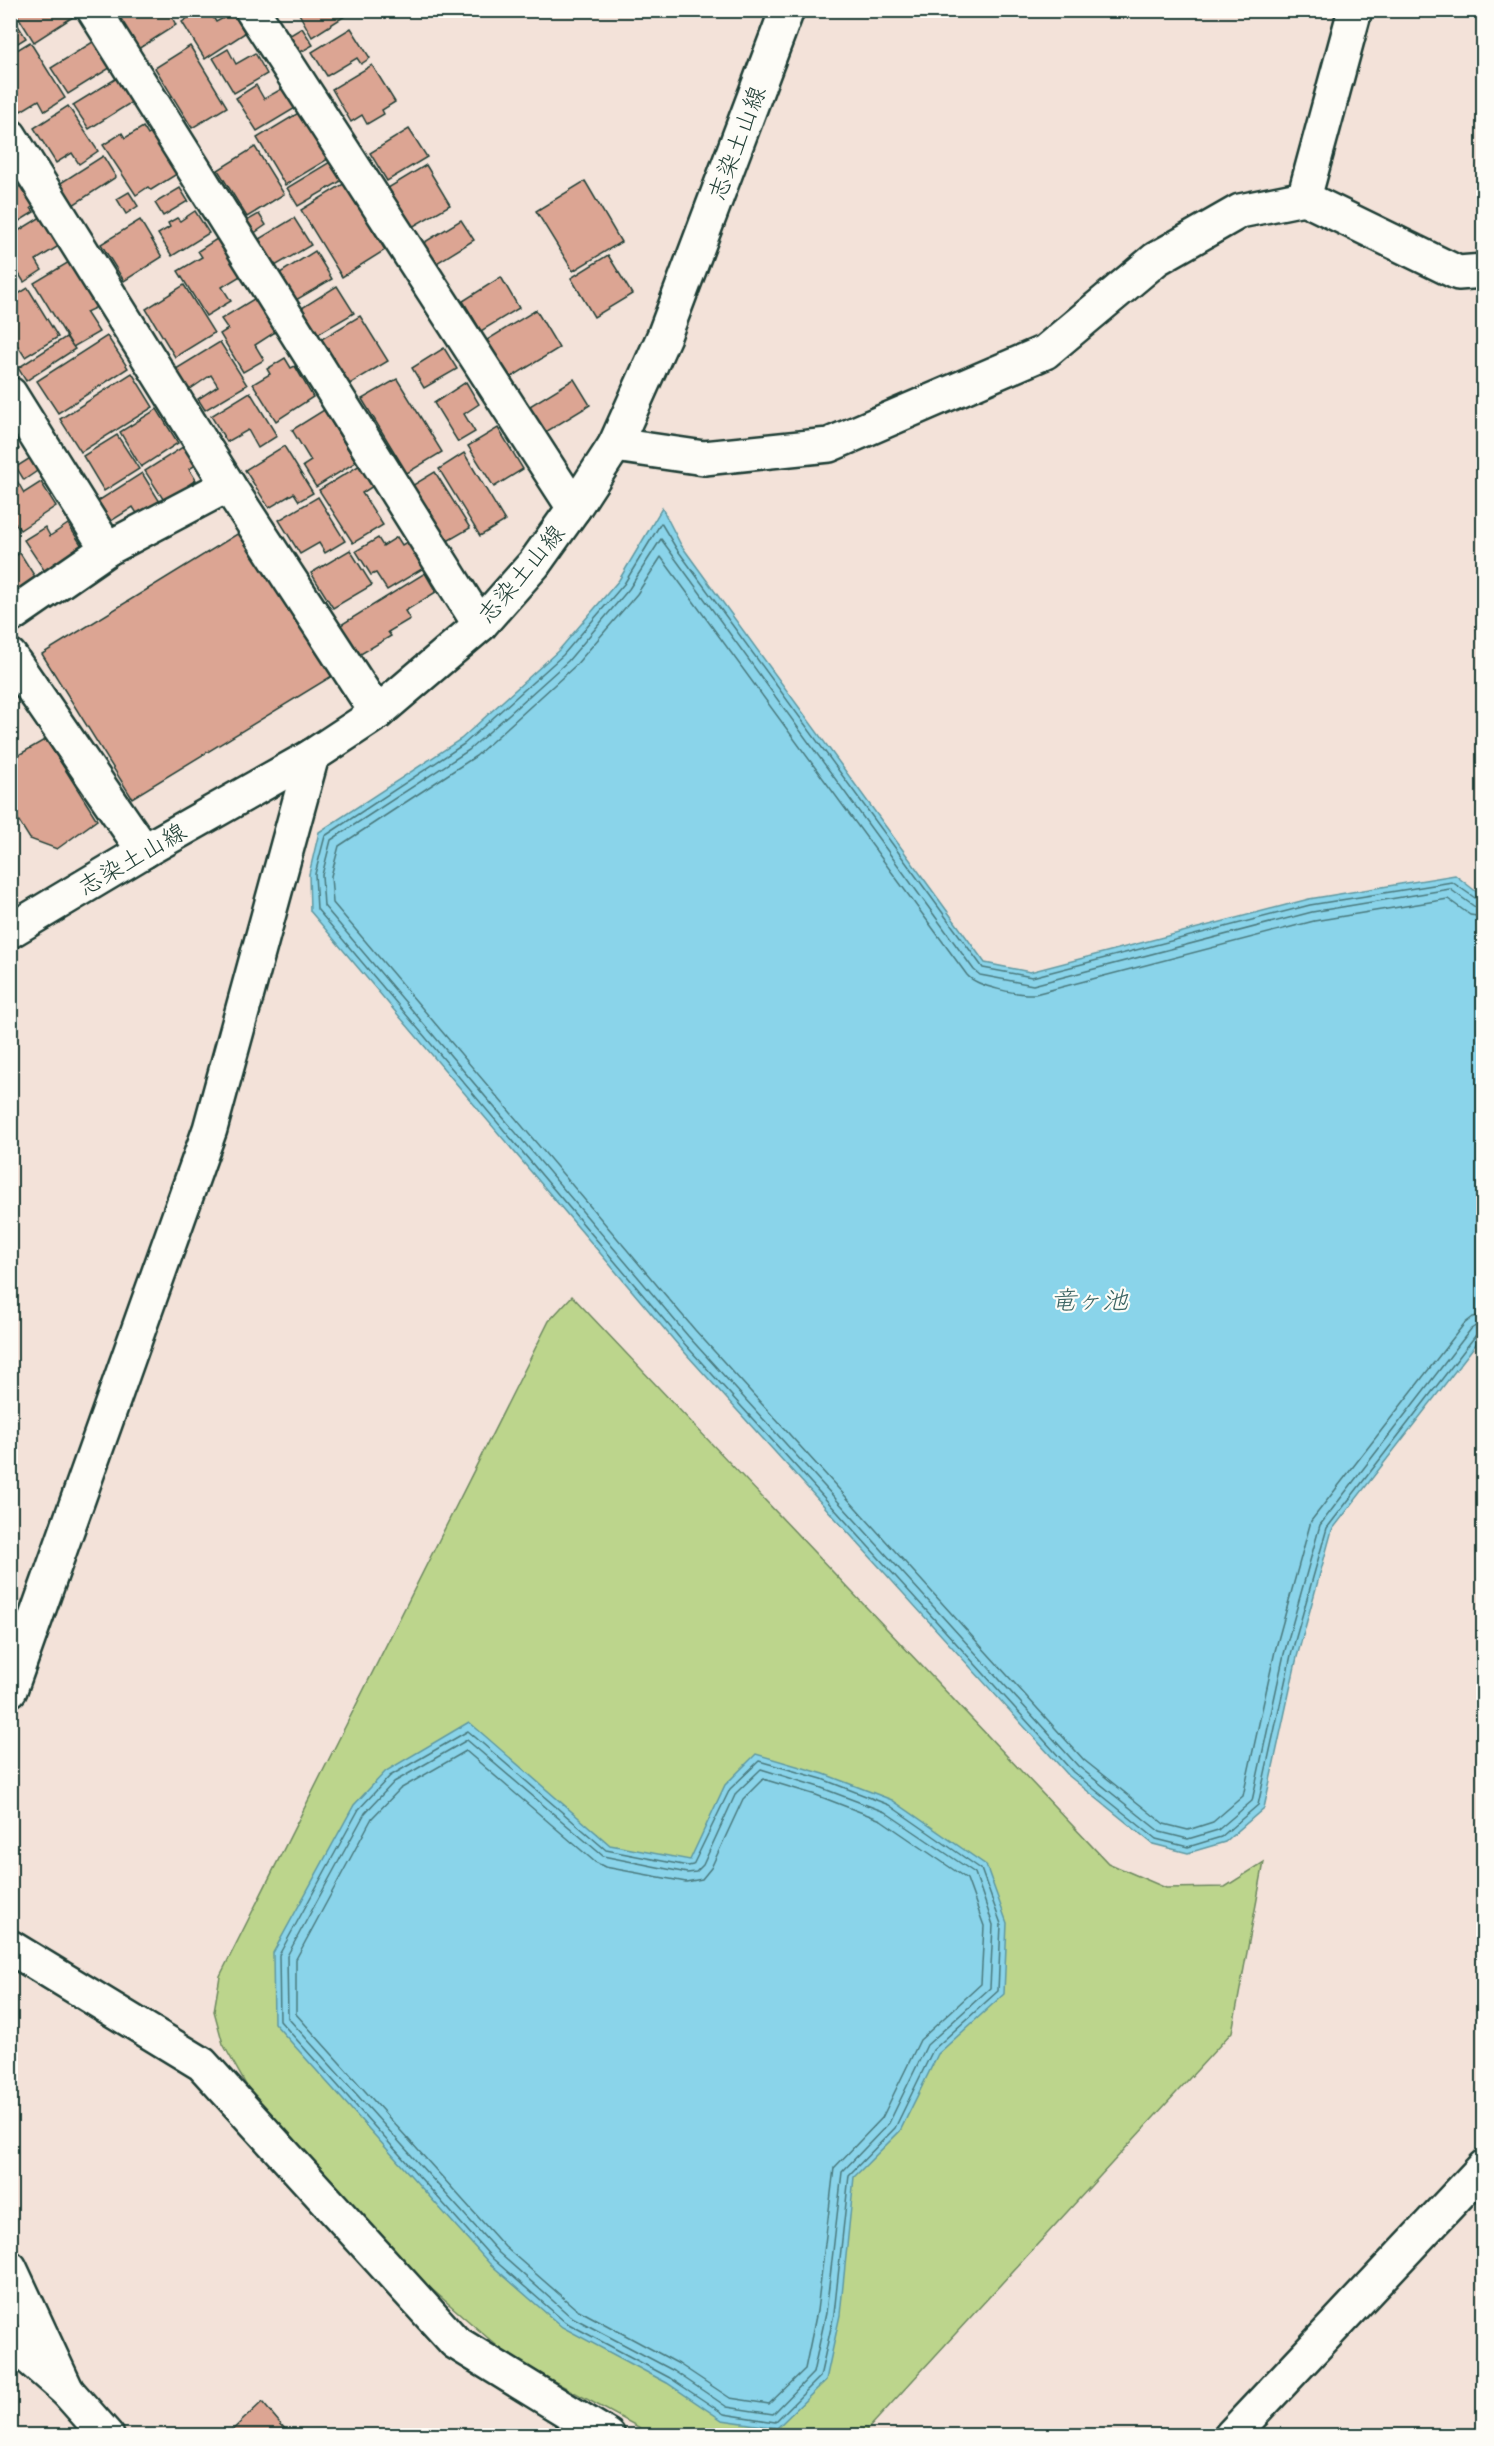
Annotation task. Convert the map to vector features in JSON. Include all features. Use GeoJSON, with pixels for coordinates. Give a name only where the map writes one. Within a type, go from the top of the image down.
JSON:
{"type":"FeatureCollection","features":[{"type":"Feature","properties":{"kind":"main road"},"geometry":{"type":"LineString","coordinates":[[94,10],[480,625]]}},
{"type":"Feature","properties":{"kind":"main road"},"geometry":{"type":"LineString","coordinates":[[252,10],[574,508]]}},
{"type":"Feature","properties":{"kind":"main road","name":"志染土山線"},"geometry":{"type":"LineString","coordinates":[[10,932],[144,851],[312,756],[377,713],[480,625],[534,564],[615,445],[664,336],[787,10]]}},
{"type":"Feature","properties":{"kind":"main road"},"geometry":{"type":"LineString","coordinates":[[1304,198],[1355,10]]}},
{"type":"Feature","properties":{"kind":"main road"},"geometry":{"type":"LineString","coordinates":[[10,136],[228,485],[377,713]]}},
{"type":"Feature","properties":{"kind":"main road"},"geometry":{"type":"LineString","coordinates":[[615,445],[704,458],[830,445],[1045,352],[1156,259],[1240,210],[1304,198],[1458,273],[1484,271]]}},
{"type":"Feature","properties":{"kind":"main road"},"geometry":{"type":"LineString","coordinates":[[10,394],[107,549]]}},
{"type":"Feature","properties":{"kind":"main road"},"geometry":{"type":"LineString","coordinates":[[10,616],[107,549],[228,485]]}},
{"type":"Feature","properties":{"kind":"main road"},"geometry":{"type":"LineString","coordinates":[[10,656],[144,851]]}},
{"type":"Feature","properties":{"kind":"main road"},"geometry":{"type":"LineString","coordinates":[[10,1690],[210,1129],[312,756]]}},
{"type":"Feature","properties":{"kind":"main road"},"geometry":{"type":"LineString","coordinates":[[10,1947],[202,2064],[455,2342],[608,2436]]}},
{"type":"Feature","properties":{"kind":"main road"},"geometry":{"type":"LineString","coordinates":[[1231,2436],[1484,2166]]}},
{"type":"Feature","properties":{"kind":"main road"},"geometry":{"type":"LineString","coordinates":[[10,2268],[66,2391]]}},
{"type":"Feature","properties":{"kind":"main road"},"geometry":{"type":"LineString","coordinates":[[10,2341],[66,2391],[107,2436]]}},
{"type":"Feature","properties":{"kind":"green space"},"geometry":{"type":"Polygon","coordinates":[[[572,1296],[1108,1863],[1166,1888],[1225,1887],[1264,1862],[1232,2032],[869,2428],[859,2435],[653,2435],[511,2358],[397,2259],[262,2113],[223,2044],[214,2011],[220,1976],[549,1321],[572,1296]]]}},
{"type":"Feature","properties":{"kind":"water","name":"竜ヶ池"},"geometry":{"type":"Polygon","coordinates":[[[662,508],[681,545],[985,963],[1030,972],[1309,899],[1455,875],[1483,897],[1483,1335],[1332,1530],[1297,1657],[1264,1808],[1225,1842],[1188,1853],[1153,1844],[1069,1776],[678,1345],[310,911],[309,874],[319,832],[461,739],[559,650],[619,580],[662,508]]]}},
{"type":"Feature","properties":{"kind":"water"},"geometry":{"type":"Polygon","coordinates":[[[469,1722],[610,1845],[690,1860],[725,1785],[756,1754],[824,1774],[892,1800],[986,1865],[1007,1923],[1004,1994],[938,2054],[900,2131],[854,2177],[840,2315],[826,2380],[777,2428],[722,2420],[667,2383],[562,2327],[489,2263],[274,2023],[273,1953],[354,1805],[386,1771],[469,1722]]]}},
{"type":"Feature","properties":{"kind":"building"},"geometry":{"type":"Polygon","coordinates":[[[14,10],[73,10],[76,15],[34,42],[14,10]]]}},
{"type":"Feature","properties":{"kind":"building"},"geometry":{"type":"Polygon","coordinates":[[[110,10],[168,10],[176,25],[135,51],[110,10]]]}},
{"type":"Feature","properties":{"kind":"building"},"geometry":{"type":"Polygon","coordinates":[[[200,10],[209,10],[216,22],[233,13],[245,33],[205,59],[182,22],[200,10]]]}},
{"type":"Feature","properties":{"kind":"building"},"geometry":{"type":"Polygon","coordinates":[[[297,10],[341,10],[345,16],[312,37],[297,10]]]}},
{"type":"Feature","properties":{"kind":"building"},"geometry":{"type":"Polygon","coordinates":[[[10,13],[26,38],[10,48],[10,13]]]}},
{"type":"Feature","properties":{"kind":"building"},"geometry":{"type":"Polygon","coordinates":[[[302,28],[313,45],[297,54],[287,37],[302,28]]]}},
{"type":"Feature","properties":{"kind":"building"},"geometry":{"type":"Polygon","coordinates":[[[351,28],[370,58],[361,64],[357,58],[327,76],[312,52],[351,28]]]}},
{"type":"Feature","properties":{"kind":"building"},"geometry":{"type":"Polygon","coordinates":[[[96,40],[113,66],[68,94],[51,68],[96,40]]]}},
{"type":"Feature","properties":{"kind":"building"},"geometry":{"type":"Polygon","coordinates":[[[30,42],[65,98],[45,111],[39,100],[21,111],[10,95],[10,63],[17,59],[12,53],[30,42]]]}},
{"type":"Feature","properties":{"kind":"building"},"geometry":{"type":"Polygon","coordinates":[[[190,46],[227,107],[192,128],[155,68],[190,46]]]}},
{"type":"Feature","properties":{"kind":"building"},"geometry":{"type":"Polygon","coordinates":[[[228,49],[236,64],[255,53],[267,74],[234,93],[213,58],[228,49]]]}},
{"type":"Feature","properties":{"kind":"building"},"geometry":{"type":"Polygon","coordinates":[[[372,65],[395,102],[382,110],[384,114],[367,124],[362,115],[351,122],[332,89],[372,65]]]}},
{"type":"Feature","properties":{"kind":"building"},"geometry":{"type":"Polygon","coordinates":[[[117,78],[132,102],[89,129],[73,105],[117,78]]]}},
{"type":"Feature","properties":{"kind":"building"},"geometry":{"type":"Polygon","coordinates":[[[256,85],[264,99],[285,87],[297,107],[257,131],[236,98],[256,85]]]}},
{"type":"Feature","properties":{"kind":"building"},"geometry":{"type":"Polygon","coordinates":[[[68,106],[98,151],[79,164],[72,153],[56,163],[34,128],[68,106]]]}},
{"type":"Feature","properties":{"kind":"building"},"geometry":{"type":"Polygon","coordinates":[[[300,112],[328,159],[285,185],[257,138],[300,112]]]}},
{"type":"Feature","properties":{"kind":"building"},"geometry":{"type":"Polygon","coordinates":[[[143,127],[148,135],[154,131],[180,172],[151,190],[148,187],[136,195],[103,145],[122,133],[125,138],[143,127]]]}},
{"type":"Feature","properties":{"kind":"building"},"geometry":{"type":"Polygon","coordinates":[[[409,129],[427,157],[387,181],[370,153],[409,129]]]}},
{"type":"Feature","properties":{"kind":"building"},"geometry":{"type":"Polygon","coordinates":[[[255,147],[284,194],[247,217],[218,170],[255,147]]]}},
{"type":"Feature","properties":{"kind":"building"},"geometry":{"type":"Polygon","coordinates":[[[103,156],[116,177],[70,207],[56,186],[103,156]]]}},
{"type":"Feature","properties":{"kind":"building"},"geometry":{"type":"Polygon","coordinates":[[[330,162],[341,181],[298,206],[287,188],[330,162]]]}},
{"type":"Feature","properties":{"kind":"building"},"geometry":{"type":"Polygon","coordinates":[[[426,165],[450,205],[412,227],[388,188],[426,165]]]}},
{"type":"Feature","properties":{"kind":"building"},"geometry":{"type":"Polygon","coordinates":[[[28,181],[41,201],[31,208],[34,212],[13,225],[10,220],[10,193],[28,181]]]}},
{"type":"Feature","properties":{"kind":"building"},"geometry":{"type":"Polygon","coordinates":[[[585,181],[621,242],[573,271],[536,211],[585,181]]]}},
{"type":"Feature","properties":{"kind":"building"},"geometry":{"type":"Polygon","coordinates":[[[345,183],[385,250],[342,277],[301,210],[345,183]]]}},
{"type":"Feature","properties":{"kind":"building"},"geometry":{"type":"Polygon","coordinates":[[[180,188],[188,201],[163,216],[155,203],[180,188]]]}},
{"type":"Feature","properties":{"kind":"building"},"geometry":{"type":"Polygon","coordinates":[[[129,192],[138,206],[126,214],[117,199],[129,192]]]}},
{"type":"Feature","properties":{"kind":"building"},"geometry":{"type":"Polygon","coordinates":[[[195,211],[209,233],[172,256],[158,234],[170,227],[168,223],[177,218],[180,221],[195,211]]]}},
{"type":"Feature","properties":{"kind":"building"},"geometry":{"type":"Polygon","coordinates":[[[259,214],[266,225],[250,236],[243,223],[259,214]]]}},
{"type":"Feature","properties":{"kind":"building"},"geometry":{"type":"Polygon","coordinates":[[[44,215],[62,244],[36,260],[42,270],[24,282],[10,260],[10,236],[44,215]]]}},
{"type":"Feature","properties":{"kind":"building"},"geometry":{"type":"Polygon","coordinates":[[[294,218],[311,245],[275,266],[259,239],[294,218]]]}},
{"type":"Feature","properties":{"kind":"building"},"geometry":{"type":"Polygon","coordinates":[[[140,220],[162,257],[124,281],[101,244],[140,220]]]}},
{"type":"Feature","properties":{"kind":"building"},"geometry":{"type":"Polygon","coordinates":[[[461,220],[474,240],[432,266],[420,245],[461,220]]]}},
{"type":"Feature","properties":{"kind":"building"},"geometry":{"type":"Polygon","coordinates":[[[223,235],[247,272],[222,287],[231,301],[206,316],[178,271],[202,257],[198,251],[223,235]]]}},
{"type":"Feature","properties":{"kind":"building"},"geometry":{"type":"Polygon","coordinates":[[[315,251],[332,279],[296,300],[280,273],[315,251]]]}},
{"type":"Feature","properties":{"kind":"building"},"geometry":{"type":"Polygon","coordinates":[[[608,255],[632,294],[594,317],[571,278],[608,255]]]}},
{"type":"Feature","properties":{"kind":"building"},"geometry":{"type":"Polygon","coordinates":[[[69,262],[97,307],[86,312],[99,332],[73,347],[34,283],[69,262]]]}},
{"type":"Feature","properties":{"kind":"building"},"geometry":{"type":"Polygon","coordinates":[[[501,277],[519,308],[481,331],[463,301],[501,277]]]}},
{"type":"Feature","properties":{"kind":"building"},"geometry":{"type":"Polygon","coordinates":[[[184,285],[214,333],[175,357],[146,309],[184,285]]]}},
{"type":"Feature","properties":{"kind":"building"},"geometry":{"type":"Polygon","coordinates":[[[337,286],[354,313],[318,334],[302,308],[337,286]]]}},
{"type":"Feature","properties":{"kind":"building"},"geometry":{"type":"Polygon","coordinates":[[[28,288],[58,337],[25,357],[18,346],[12,350],[10,347],[10,299],[28,288]]]}},
{"type":"Feature","properties":{"kind":"building"},"geometry":{"type":"Polygon","coordinates":[[[262,294],[283,327],[255,345],[264,360],[243,372],[220,334],[228,329],[221,319],[262,294]]]}},
{"type":"Feature","properties":{"kind":"building"},"geometry":{"type":"Polygon","coordinates":[[[536,310],[559,348],[510,378],[487,340],[536,310]]]}},
{"type":"Feature","properties":{"kind":"building"},"geometry":{"type":"Polygon","coordinates":[[[360,316],[388,361],[348,385],[320,340],[360,316]]]}},
{"type":"Feature","properties":{"kind":"building"},"geometry":{"type":"Polygon","coordinates":[[[107,336],[128,368],[58,413],[37,381],[107,336]]]}},
{"type":"Feature","properties":{"kind":"building"},"geometry":{"type":"Polygon","coordinates":[[[66,337],[75,349],[26,381],[18,368],[66,337]]]}},
{"type":"Feature","properties":{"kind":"building"},"geometry":{"type":"Polygon","coordinates":[[[220,342],[247,385],[205,410],[198,399],[218,386],[211,375],[189,390],[176,369],[220,342]]]}},
{"type":"Feature","properties":{"kind":"building"},"geometry":{"type":"Polygon","coordinates":[[[444,348],[457,369],[424,388],[412,368],[444,348]]]}},
{"type":"Feature","properties":{"kind":"building"},"geometry":{"type":"Polygon","coordinates":[[[285,358],[291,368],[295,366],[313,397],[276,421],[253,384],[270,374],[267,369],[285,358]]]}},
{"type":"Feature","properties":{"kind":"building"},"geometry":{"type":"Polygon","coordinates":[[[132,373],[153,407],[81,452],[60,419],[132,373]]]}},
{"type":"Feature","properties":{"kind":"building"},"geometry":{"type":"Polygon","coordinates":[[[397,379],[442,452],[407,473],[362,399],[397,379]]]}},
{"type":"Feature","properties":{"kind":"building"},"geometry":{"type":"Polygon","coordinates":[[[574,379],[590,405],[536,438],[520,412],[574,379]]]}},
{"type":"Feature","properties":{"kind":"building"},"geometry":{"type":"Polygon","coordinates":[[[466,382],[479,404],[464,414],[475,432],[458,442],[434,403],[466,382]]]}},
{"type":"Feature","properties":{"kind":"building"},"geometry":{"type":"Polygon","coordinates":[[[250,392],[277,436],[258,448],[248,430],[227,442],[211,416],[250,392]]]}},
{"type":"Feature","properties":{"kind":"building"},"geometry":{"type":"Polygon","coordinates":[[[157,409],[178,443],[141,467],[120,432],[157,409]]]}},
{"type":"Feature","properties":{"kind":"building"},"geometry":{"type":"Polygon","coordinates":[[[324,410],[356,462],[316,487],[303,466],[311,461],[292,430],[324,410]]]}},
{"type":"Feature","properties":{"kind":"building"},"geometry":{"type":"Polygon","coordinates":[[[498,428],[523,469],[494,487],[468,446],[498,428]]]}},
{"type":"Feature","properties":{"kind":"building"},"geometry":{"type":"Polygon","coordinates":[[[10,435],[19,449],[10,455],[10,435]]]}},
{"type":"Feature","properties":{"kind":"building"},"geometry":{"type":"Polygon","coordinates":[[[117,435],[139,469],[104,491],[83,456],[117,435]]]}},
{"type":"Feature","properties":{"kind":"building"},"geometry":{"type":"Polygon","coordinates":[[[189,443],[201,462],[189,469],[196,480],[165,502],[145,471],[189,443]]]}},
{"type":"Feature","properties":{"kind":"building"},"geometry":{"type":"Polygon","coordinates":[[[284,446],[313,493],[299,501],[294,493],[269,508],[245,470],[284,446]]]}},
{"type":"Feature","properties":{"kind":"building"},"geometry":{"type":"Polygon","coordinates":[[[464,453],[505,521],[480,536],[439,469],[464,453]]]}},
{"type":"Feature","properties":{"kind":"building"},"geometry":{"type":"Polygon","coordinates":[[[35,455],[43,467],[24,480],[16,467],[35,455]]]}},
{"type":"Feature","properties":{"kind":"building"},"geometry":{"type":"Polygon","coordinates":[[[365,462],[378,483],[362,493],[383,525],[353,543],[319,490],[365,462]]]}},
{"type":"Feature","properties":{"kind":"building"},"geometry":{"type":"Polygon","coordinates":[[[435,472],[470,528],[444,543],[410,487],[435,472]]]}},
{"type":"Feature","properties":{"kind":"building"},"geometry":{"type":"Polygon","coordinates":[[[142,473],[160,502],[138,515],[133,507],[111,521],[98,501],[142,473]]]}},
{"type":"Feature","properties":{"kind":"building"},"geometry":{"type":"Polygon","coordinates":[[[15,477],[24,493],[41,482],[56,506],[20,530],[10,516],[10,480],[15,477]]]}},
{"type":"Feature","properties":{"kind":"building"},"geometry":{"type":"Polygon","coordinates":[[[318,497],[345,541],[325,553],[319,543],[300,554],[279,520],[318,497]]]}},
{"type":"Feature","properties":{"kind":"building"},"geometry":{"type":"Polygon","coordinates":[[[68,524],[84,549],[46,573],[24,540],[45,527],[50,536],[68,524]]]}},
{"type":"Feature","properties":{"kind":"building"},"geometry":{"type":"Polygon","coordinates":[[[247,528],[337,673],[132,798],[42,654],[247,528]]]}},
{"type":"Feature","properties":{"kind":"building"},"geometry":{"type":"Polygon","coordinates":[[[397,537],[402,545],[410,540],[427,566],[387,590],[376,573],[371,575],[356,551],[378,538],[383,546],[397,537]]]}},
{"type":"Feature","properties":{"kind":"building"},"geometry":{"type":"Polygon","coordinates":[[[350,550],[372,585],[333,608],[311,573],[350,550]]]}},
{"type":"Feature","properties":{"kind":"building"},"geometry":{"type":"Polygon","coordinates":[[[20,553],[39,583],[15,598],[12,593],[10,595],[10,559],[20,553]]]}},
{"type":"Feature","properties":{"kind":"building"},"geometry":{"type":"Polygon","coordinates":[[[425,573],[436,592],[405,611],[410,619],[388,632],[391,636],[354,658],[336,628],[425,573]]]}},
{"type":"Feature","properties":{"kind":"building"},"geometry":{"type":"Polygon","coordinates":[[[46,739],[97,820],[57,849],[30,839],[10,807],[10,760],[46,739]]]}},
{"type":"Feature","properties":{"kind":"building"},"geometry":{"type":"Polygon","coordinates":[[[262,2402],[291,2436],[226,2436],[262,2402]]]}}]}
